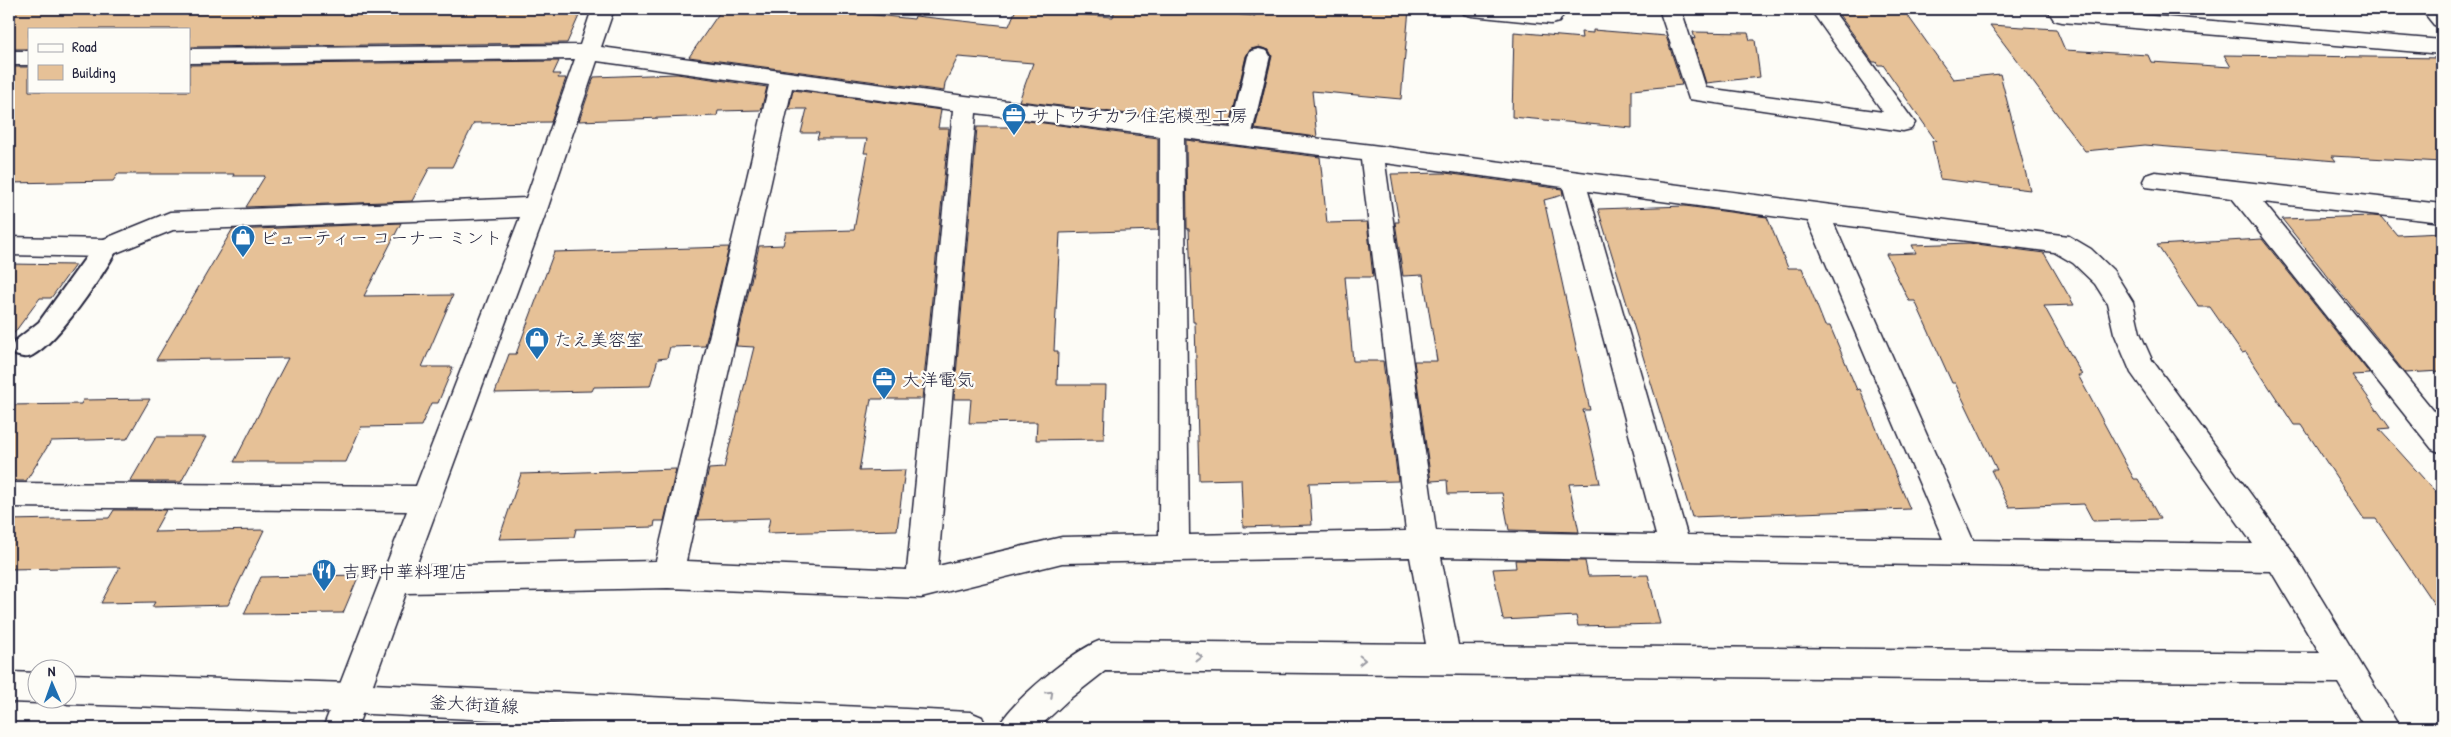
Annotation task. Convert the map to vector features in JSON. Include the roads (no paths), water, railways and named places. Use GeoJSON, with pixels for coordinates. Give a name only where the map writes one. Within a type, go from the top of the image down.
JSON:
{"type":"FeatureCollection","features":[{"type":"Feature","properties":{"kind":"street"},"geometry":{"type":"LineString","coordinates":[[340,728],[536,206],[586,52],[602,9]]}},
{"type":"Feature","properties":{"kind":"street"},"geometry":{"type":"LineString","coordinates":[[1472,9],[1551,17],[1550,9]]}},
{"type":"Feature","properties":{"kind":"street"},"geometry":{"type":"LineString","coordinates":[[1670,9],[1697,94],[1904,123],[1821,9]]}},
{"type":"Feature","properties":{"kind":"street"},"geometry":{"type":"LineString","coordinates":[[2058,9],[2062,15],[2442,47]]}},
{"type":"Feature","properties":{"kind":"street"},"geometry":{"type":"LineString","coordinates":[[2432,9],[2442,20]]}},
{"type":"Feature","properties":{"kind":"street"},"geometry":{"type":"LineString","coordinates":[[190,56],[586,52],[965,104],[1372,153],[1817,213],[2060,243],[2082,256],[2104,277],[2120,302],[2127,333],[2140,365],[2280,558],[2383,728]]}},
{"type":"Feature","properties":{"kind":"street"},"geometry":{"type":"LineString","coordinates":[[9,58],[28,58]]}},
{"type":"Feature","properties":{"kind":"street"},"geometry":{"type":"LineString","coordinates":[[668,574],[782,80]]}},
{"type":"Feature","properties":{"kind":"street"},"geometry":{"type":"LineString","coordinates":[[922,584],[965,104]]}},
{"type":"Feature","properties":{"kind":"street"},"geometry":{"type":"LineString","coordinates":[[1172,130],[1174,548]]}},
{"type":"Feature","properties":{"kind":"street"},"geometry":{"type":"LineString","coordinates":[[1372,153],[1423,544],[1445,661]]}},
{"type":"Feature","properties":{"kind":"street"},"geometry":{"type":"LineString","coordinates":[[1573,180],[1675,548]]}},
{"type":"Feature","properties":{"kind":"street"},"geometry":{"type":"LineString","coordinates":[[2155,181],[2442,213]]}},
{"type":"Feature","properties":{"kind":"street"},"geometry":{"type":"LineString","coordinates":[[2240,191],[2442,441]]}},
{"type":"Feature","properties":{"kind":"street"},"geometry":{"type":"LineString","coordinates":[[9,246],[106,248],[170,221],[536,206]]}},
{"type":"Feature","properties":{"kind":"street"},"geometry":{"type":"LineString","coordinates":[[1817,213],[1964,554]]}},
{"type":"Feature","properties":{"kind":"street"},"geometry":{"type":"LineString","coordinates":[[9,495],[425,499]]}},
{"type":"Feature","properties":{"kind":"street"},"geometry":{"type":"LineString","coordinates":[[397,580],[668,574],[922,584],[1062,550],[1423,544],[2280,558]]}},
{"type":"Feature","properties":{"kind":"street"},"geometry":{"type":"LineString","coordinates":[[1015,728],[1056,689],[1099,656],[1445,661],[2346,668]]}},
{"type":"Feature","properties":{"kind":"street"},"geometry":{"type":"LineString","coordinates":[[9,687],[28,688]]}},
{"type":"Feature","properties":{"kind":"street","name":"釜大街道線"},"geometry":{"type":"LineString","coordinates":[[78,689],[350,698],[970,728]]}},
{"type":"Feature","properties":{"kind":"lane"},"geometry":{"type":"LineString","coordinates":[[1240,137],[1259,56]]}},
{"type":"Feature","properties":{"kind":"lane"},"geometry":{"type":"LineString","coordinates":[[24,348],[48,329],[106,248]]}},
{"type":"Feature","properties":{"kind":"place","name":"サトウチカラ住宅模型工房"},"geometry":{"type":"Point","coordinates":[1014,136]}},
{"type":"Feature","properties":{"kind":"place","name":"ビューティー コーナー ミント"},"geometry":{"type":"Point","coordinates":[243,258]}},
{"type":"Feature","properties":{"kind":"place","name":"たえ美容室"},"geometry":{"type":"Point","coordinates":[537,360]}},
{"type":"Feature","properties":{"kind":"place","name":"大洋電気"},"geometry":{"type":"Point","coordinates":[884,400]}},
{"type":"Feature","properties":{"kind":"place","name":"吉野中華料理店"},"geometry":{"type":"Point","coordinates":[324,592]}}]}
